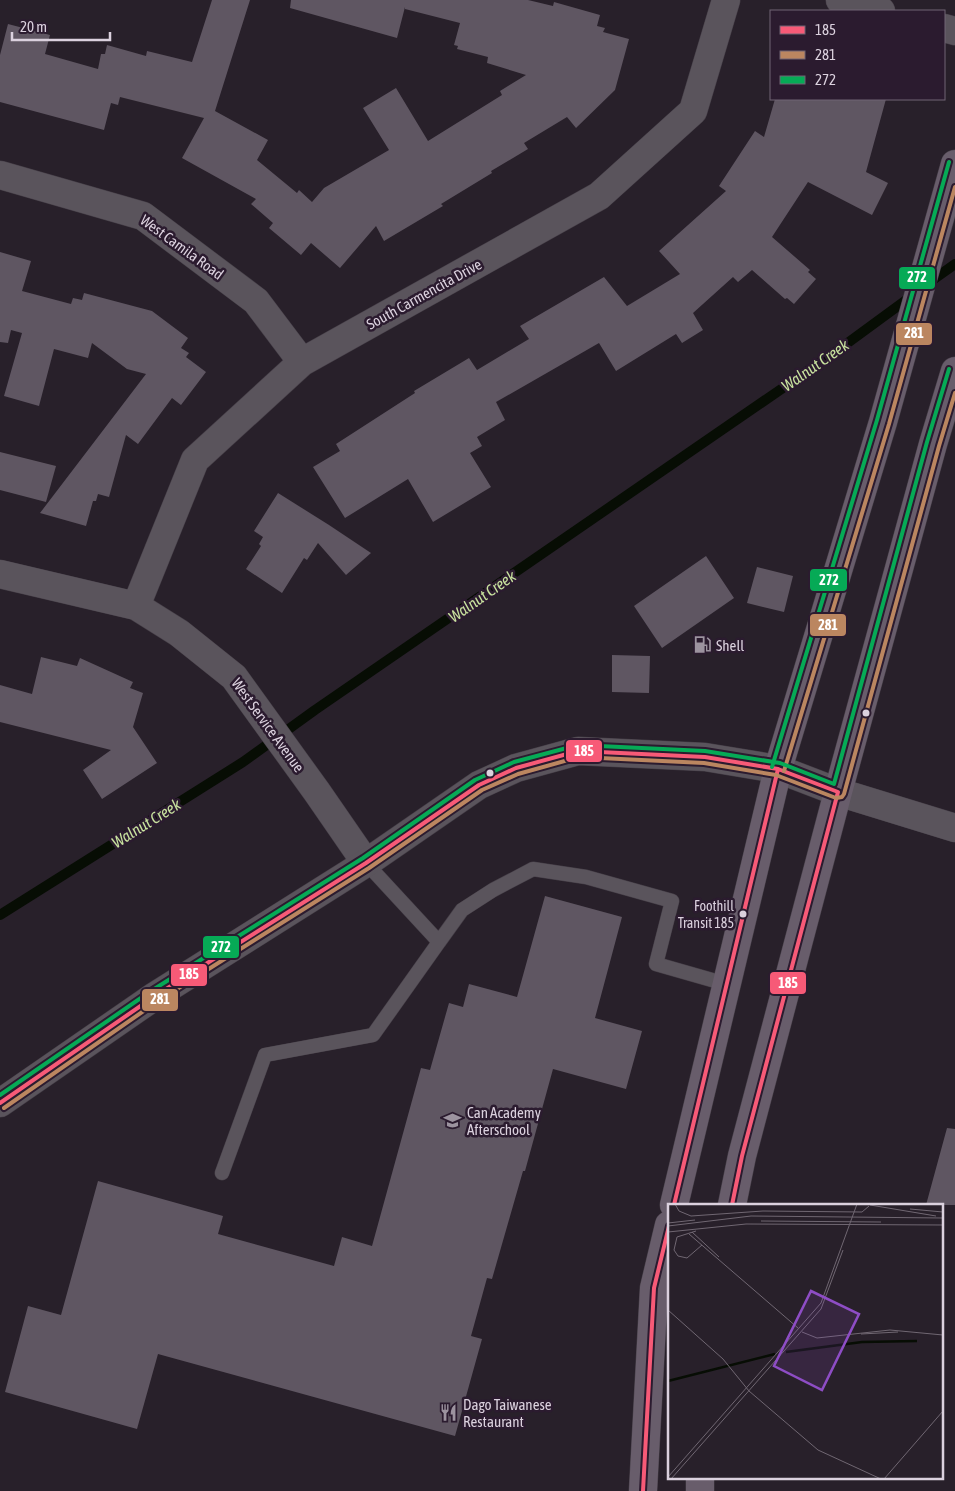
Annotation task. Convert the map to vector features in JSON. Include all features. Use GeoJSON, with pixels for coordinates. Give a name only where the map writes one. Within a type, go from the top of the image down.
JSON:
{"type":"FeatureCollection","features":[{"type":"Feature","properties":{"kind":"main road"},"geometry":{"type":"LineString","coordinates":[[674,1204],[778,769],[883,422],[955,164]]}},
{"type":"Feature","properties":{"kind":"main road"},"geometry":{"type":"LineString","coordinates":[[732,1204],[742,1156],[838,792],[955,371]]}},
{"type":"Feature","properties":{"kind":"main road"},"geometry":{"type":"LineString","coordinates":[[642,1491],[654,1288],[668,1229]]}},
{"type":"Feature","properties":{"kind":"main road"},"geometry":{"type":"LineString","coordinates":[[700,1478],[700,1491]]}},
{"type":"Feature","properties":{"kind":"street","name":"South Carmencita Drive"},"geometry":{"type":"LineString","coordinates":[[136,606],[195,460],[302,362],[599,196],[693,111],[726,0]]}},
{"type":"Feature","properties":{"kind":"street"},"geometry":{"type":"LineString","coordinates":[[840,0],[877,10]]}},
{"type":"Feature","properties":{"kind":"street","name":"West Camila Road"},"geometry":{"type":"LineString","coordinates":[[0,175],[143,216],[256,301],[302,362]]}},
{"type":"Feature","properties":{"kind":"street","name":"West Service Avenue"},"geometry":{"type":"LineString","coordinates":[[0,574],[136,606],[179,632],[234,677],[366,863]]}},
{"type":"Feature","properties":{"kind":"street"},"geometry":{"type":"LineString","coordinates":[[0,1103],[155,996],[366,863],[479,785],[516,768],[578,751],[705,757],[778,769],[838,792],[955,828]]}},
{"type":"Feature","properties":{"kind":"lane"},"geometry":{"type":"LineString","coordinates":[[366,863],[439,942]]}},
{"type":"Feature","properties":{"kind":"lane"},"geometry":{"type":"LineString","coordinates":[[222,1174],[265,1055],[373,1035],[462,910],[493,890],[533,869],[586,877],[672,901],[656,964],[726,984]]}},
{"type":"Feature","properties":{"kind":"building"},"geometry":{"type":"Polygon","coordinates":[[[212,0],[250,0],[215,111],[268,140],[257,160],[297,193],[299,190],[312,202],[324,188],[389,150],[363,108],[396,88],[428,141],[502,95],[500,91],[526,75],[487,63],[488,57],[457,49],[458,46],[454,45],[460,23],[405,9],[405,7],[397,38],[290,8],[291,0],[528,0],[553,6],[554,2],[600,15],[597,26],[605,28],[603,32],[629,39],[615,90],[576,128],[567,117],[524,143],[528,149],[441,204],[443,206],[384,241],[376,226],[340,268],[311,243],[301,255],[269,228],[273,223],[251,204],[256,199],[182,158],[204,118],[120,97],[118,105],[111,103],[104,130],[0,102],[0,55],[8,24],[50,35],[45,54],[98,69],[101,54],[105,54],[107,45],[146,56],[147,51],[192,62],[212,0]]]}},
{"type":"Feature","properties":{"kind":"building"},"geometry":{"type":"Polygon","coordinates":[[[775,100],[886,100],[866,172],[888,183],[872,215],[808,182],[772,237],[810,270],[808,272],[816,279],[794,304],[787,298],[785,299],[752,270],[738,282],[733,277],[693,313],[703,330],[682,343],[676,334],[616,371],[599,343],[496,402],[505,420],[477,437],[482,446],[470,453],[491,487],[433,522],[408,479],[345,518],[313,467],[340,451],[336,444],[415,393],[414,391],[469,358],[477,370],[529,339],[520,326],[604,277],[627,306],[680,274],[659,251],[726,191],[719,186],[755,131],[764,137],[775,100]]]}},
{"type":"Feature","properties":{"kind":"building"},"geometry":{"type":"Polygon","coordinates":[[[0,252],[31,261],[22,291],[71,304],[73,298],[82,300],[84,293],[152,311],[188,338],[181,348],[189,353],[186,357],[206,372],[181,405],[172,398],[138,444],[126,435],[109,497],[98,494],[96,501],[93,501],[86,526],[40,513],[146,374],[127,369],[92,343],[88,358],[54,349],[39,406],[4,396],[22,333],[11,330],[8,343],[0,342],[0,252]]]}},
{"type":"Feature","properties":{"kind":"building"},"geometry":{"type":"Polygon","coordinates":[[[0,452],[56,466],[46,502],[0,490],[0,452]]]}},
{"type":"Feature","properties":{"kind":"building"},"geometry":{"type":"Polygon","coordinates":[[[278,493],[371,553],[346,575],[318,543],[307,560],[304,558],[282,593],[246,569],[261,546],[259,544],[263,537],[254,531],[278,493]]]}},
{"type":"Feature","properties":{"kind":"building"},"geometry":{"type":"Polygon","coordinates":[[[706,556],[734,598],[662,648],[634,606],[706,556]]]}},
{"type":"Feature","properties":{"kind":"building"},"geometry":{"type":"Polygon","coordinates":[[[757,567],[793,576],[784,612],[747,603],[757,567]]]}},
{"type":"Feature","properties":{"kind":"building"},"geometry":{"type":"Polygon","coordinates":[[[612,655],[650,656],[649,693],[612,692],[612,655]]]}},
{"type":"Feature","properties":{"kind":"building"},"geometry":{"type":"Polygon","coordinates":[[[41,657],[77,666],[80,658],[133,682],[130,688],[143,693],[133,727],[157,763],[102,799],[83,770],[111,750],[0,722],[0,685],[32,694],[41,657]]]}},
{"type":"Feature","properties":{"kind":"building"},"geometry":{"type":"Polygon","coordinates":[[[545,896],[622,917],[595,1018],[642,1031],[626,1089],[553,1069],[525,1171],[523,1171],[492,1279],[487,1278],[471,1336],[482,1339],[455,1436],[158,1354],[137,1429],[5,1392],[28,1306],[61,1315],[98,1181],[223,1216],[218,1234],[334,1266],[342,1237],[372,1246],[421,1068],[430,1070],[449,1003],[463,1007],[469,984],[517,997],[545,896]]]}},
{"type":"Feature","properties":{"kind":"building"},"geometry":{"type":"Polygon","coordinates":[[[947,1128],[955,1129],[955,1205],[926,1204],[947,1128]]]}},
{"type":"Feature","properties":{"kind":"waterway","name":"Walnut Creek"},"geometry":{"type":"LineString","coordinates":[[927,284],[955,264]]}},
{"type":"Feature","properties":{"kind":"waterway","name":"Walnut Creek"},"geometry":{"type":"LineString","coordinates":[[0,915],[243,762],[315,710],[838,350],[913,295]]}},
{"type":"Feature","properties":{"kind":"transit line","name":"272"},"geometry":{"type":"LineString","coordinates":[[772,767],[877,420],[949,162]]}},
{"type":"Feature","properties":{"kind":"transit line","name":"281"},"geometry":{"type":"LineString","coordinates":[[784,771],[889,424],[955,187]]}},
{"type":"Feature","properties":{"kind":"transit line","name":"272"},"geometry":{"type":"LineString","coordinates":[[0,1095],[151,991],[363,858],[475,780],[514,762],[578,745],[705,751],[780,763],[834,784],[927,442],[949,369]]}},
{"type":"Feature","properties":{"kind":"transit line","name":"281"},"geometry":{"type":"LineString","coordinates":[[4,1108],[158,1001],[369,868],[482,790],[518,774],[579,757],[704,763],[776,775],[836,798],[842,797],[955,393]]}},
{"type":"Feature","properties":{"kind":"transit line","name":"185"},"geometry":{"type":"LineString","coordinates":[[0,1103],[155,996],[366,863],[479,785],[516,768],[578,751],[705,757],[778,769],[838,792],[742,1156],[732,1204]]}},
{"type":"Feature","properties":{"kind":"transit line","name":"185"},"geometry":{"type":"LineString","coordinates":[[674,1204],[778,769]]}},
{"type":"Feature","properties":{"kind":"transit line","name":"185"},"geometry":{"type":"LineString","coordinates":[[643,1491],[654,1288],[668,1230]]}},
{"type":"Feature","properties":{"kind":"place","name":"Shell"},"geometry":{"type":"Point","coordinates":[702,645]}},
{"type":"Feature","properties":{"kind":"place","name":"Foothill Transit 185"},"geometry":{"type":"Point","coordinates":[743,914]}},
{"type":"Feature","properties":{"kind":"place","name":"Can Academy Afterschool"},"geometry":{"type":"Point","coordinates":[453,1121]}},
{"type":"Feature","properties":{"kind":"place","name":"Dago Taiwanese Restaurant"},"geometry":{"type":"Point","coordinates":[449,1413]}}]}
